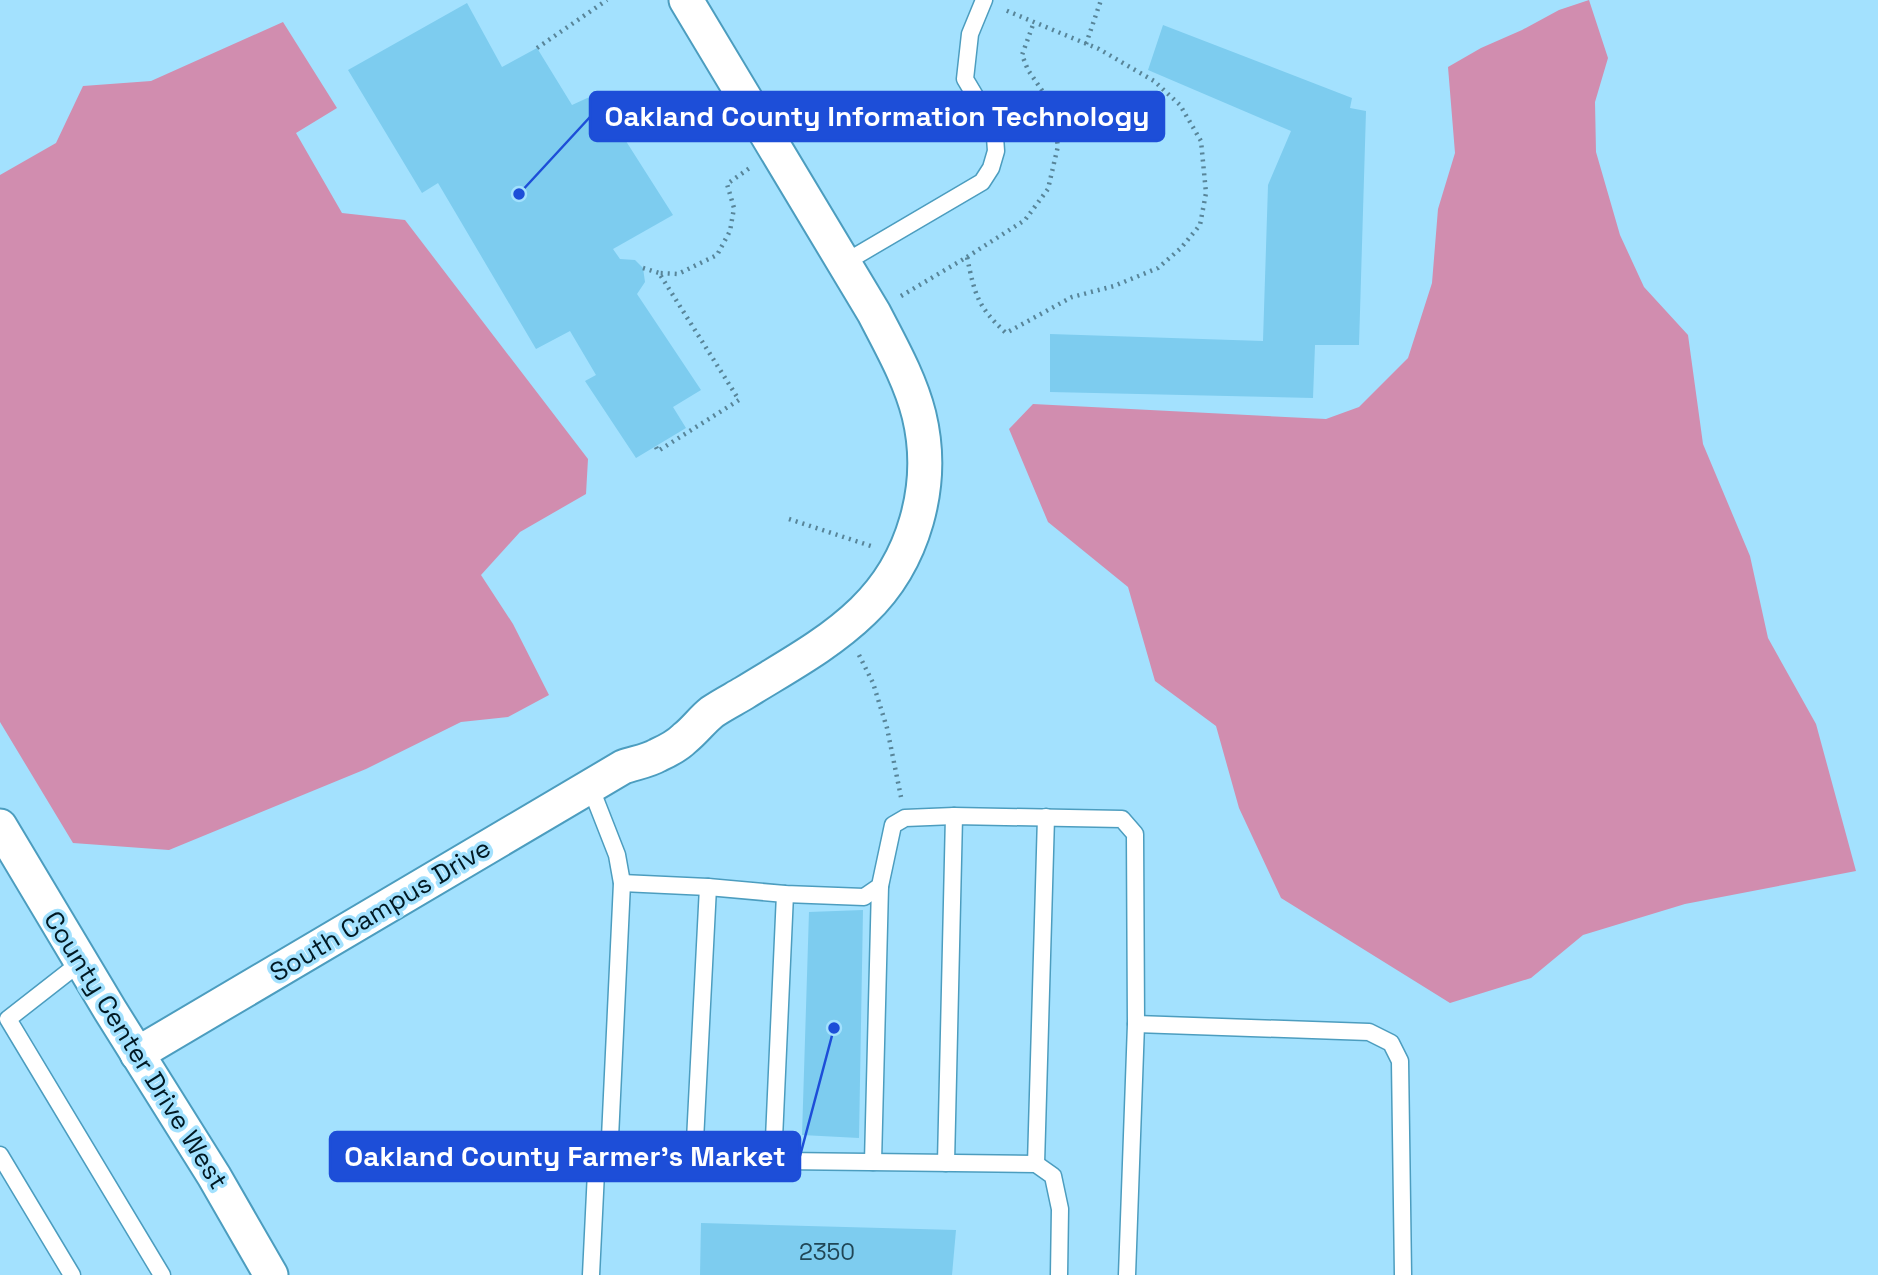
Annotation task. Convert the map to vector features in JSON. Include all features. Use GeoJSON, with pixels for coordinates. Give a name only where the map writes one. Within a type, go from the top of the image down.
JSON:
{"type":"FeatureCollection","features":[{"type":"Feature","properties":{"kind":"street","name":"South Campus Drive"},"geometry":{"type":"LineString","coordinates":[[137,1054],[623,766],[647,741],[676,723],[712,712],[792,663],[845,627],[863,611],[880,592],[908,546],[919,515],[924,482],[923,436],[919,415],[899,362],[874,313],[687,0]]}},
{"type":"Feature","properties":{"kind":"street","name":"County Center Drive West"},"geometry":{"type":"LineString","coordinates":[[0,827],[214,1176],[271,1275]]}},
{"type":"Feature","properties":{"kind":"lane"},"geometry":{"type":"LineString","coordinates":[[844,263],[982,182],[991,168],[996,151],[996,137],[990,121],[965,79],[970,34],[984,1]]}},
{"type":"Feature","properties":{"kind":"lane"},"geometry":{"type":"LineString","coordinates":[[590,786],[617,855],[622,883],[609,1159],[596,1172],[591,1275]]}},
{"type":"Feature","properties":{"kind":"lane"},"geometry":{"type":"LineString","coordinates":[[946,1163],[954,816]]}},
{"type":"Feature","properties":{"kind":"lane"},"geometry":{"type":"LineString","coordinates":[[873,1162],[880,886],[893,825],[905,818],[954,816],[1122,819],[1135,834],[1136,1024],[1127,1275]]}},
{"type":"Feature","properties":{"kind":"lane"},"geometry":{"type":"LineString","coordinates":[[1036,1164],[1046,817]]}},
{"type":"Feature","properties":{"kind":"lane"},"geometry":{"type":"LineString","coordinates":[[622,883],[864,897],[880,886]]}},
{"type":"Feature","properties":{"kind":"lane"},"geometry":{"type":"LineString","coordinates":[[694,1160],[708,887]]}},
{"type":"Feature","properties":{"kind":"lane"},"geometry":{"type":"LineString","coordinates":[[773,1161],[785,894]]}},
{"type":"Feature","properties":{"kind":"lane"},"geometry":{"type":"LineString","coordinates":[[81,962],[4,1022],[162,1275]]}},
{"type":"Feature","properties":{"kind":"lane"},"geometry":{"type":"LineString","coordinates":[[1136,1024],[1369,1032],[1391,1043],[1400,1061],[1403,1275]]}},
{"type":"Feature","properties":{"kind":"lane"},"geometry":{"type":"LineString","coordinates":[[0,1155],[72,1275]]}},
{"type":"Feature","properties":{"kind":"lane"},"geometry":{"type":"LineString","coordinates":[[609,1159],[1036,1164],[1053,1176],[1060,1209],[1059,1275]]}},
{"type":"Feature","properties":{"kind":"path"},"geometry":{"type":"LineString","coordinates":[[537,48],[607,0]]}},
{"type":"Feature","properties":{"kind":"path"},"geometry":{"type":"LineString","coordinates":[[1086,44],[1101,0]]}},
{"type":"Feature","properties":{"kind":"path"},"geometry":{"type":"LineString","coordinates":[[967,257],[975,295],[989,318],[1006,333],[1072,297],[1114,286],[1158,268],[1181,248],[1200,225],[1206,192],[1201,141],[1180,105],[1154,81],[1086,44],[984,1]]}},
{"type":"Feature","properties":{"kind":"path"},"geometry":{"type":"LineString","coordinates":[[874,313],[1025,220],[1048,189],[1058,146],[1050,102],[1021,55],[1034,22]]}},
{"type":"Feature","properties":{"kind":"path"},"geometry":{"type":"LineString","coordinates":[[643,268],[659,273],[678,274],[717,255],[730,231],[734,208],[727,184],[757,163]]}},
{"type":"Feature","properties":{"kind":"path"},"geometry":{"type":"LineString","coordinates":[[656,447],[658,451],[739,400],[659,273]]}},
{"type":"Feature","properties":{"kind":"path"},"geometry":{"type":"LineString","coordinates":[[789,519],[880,549]]}},
{"type":"Feature","properties":{"kind":"path"},"geometry":{"type":"LineString","coordinates":[[845,627],[873,683],[887,728],[905,818]]}},
{"type":"Feature","properties":{"kind":"shaded area"},"geometry":{"type":"Polygon","coordinates":[[[1589,0],[1608,58],[1595,102],[1596,152],[1620,235],[1644,287],[1688,335],[1703,444],[1750,556],[1768,638],[1816,724],[1856,871],[1685,904],[1583,935],[1531,978],[1450,1003],[1281,898],[1239,808],[1216,726],[1155,681],[1128,587],[1048,522],[1009,429],[1033,404],[1326,419],[1359,407],[1408,358],[1432,283],[1438,209],[1455,153],[1448,67],[1559,10],[1589,0]]]}},
{"type":"Feature","properties":{"kind":"shaded area"},"geometry":{"type":"Polygon","coordinates":[[[283,22],[337,108],[296,133],[342,213],[405,220],[588,459],[586,494],[520,532],[481,575],[513,624],[549,695],[508,717],[461,722],[366,769],[169,850],[73,843],[0,722],[0,175],[56,143],[83,86],[151,81],[283,22]]]}},
{"type":"Feature","properties":{"kind":"building"},"geometry":{"type":"Polygon","coordinates":[[[467,3],[502,67],[537,48],[572,105],[596,94],[673,215],[613,249],[620,259],[635,260],[643,268],[645,282],[637,294],[701,390],[673,407],[686,428],[636,458],[585,381],[596,375],[570,331],[536,349],[438,183],[422,193],[348,70],[467,3]]]}},
{"type":"Feature","properties":{"kind":"building"},"geometry":{"type":"Polygon","coordinates":[[[1163,25],[1352,98],[1350,108],[1366,111],[1359,345],[1315,345],[1313,398],[1050,392],[1050,334],[1263,341],[1268,185],[1291,131],[1148,70],[1163,25]]]}},
{"type":"Feature","properties":{"kind":"building"},"geometry":{"type":"Polygon","coordinates":[[[863,910],[859,1138],[802,1135],[809,912],[863,910]]]}},
{"type":"Feature","properties":{"kind":"building"},"geometry":{"type":"Polygon","coordinates":[[[701,1223],[956,1230],[952,1275],[700,1275],[701,1223]]]}},
{"type":"Feature","properties":{"kind":"place","name":"Oakland County Information Technology"},"geometry":{"type":"Point","coordinates":[519,194]}},
{"type":"Feature","properties":{"kind":"place","name":"Oakland County Farmer's Market"},"geometry":{"type":"Point","coordinates":[834,1028]}}]}
